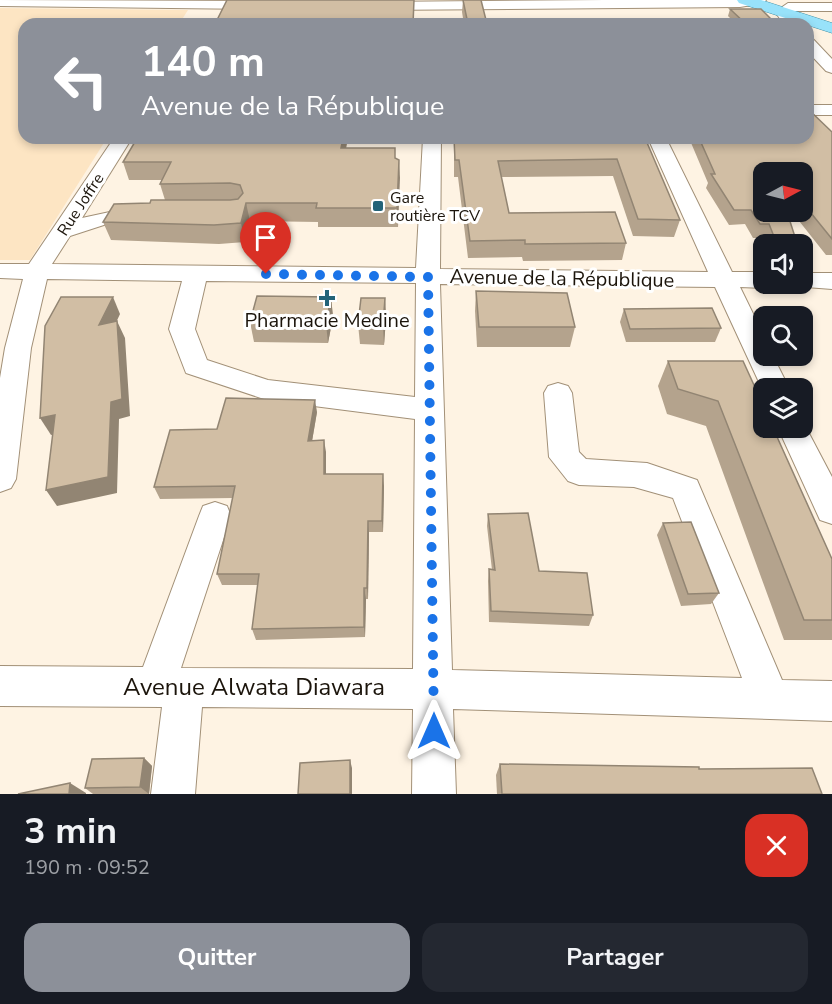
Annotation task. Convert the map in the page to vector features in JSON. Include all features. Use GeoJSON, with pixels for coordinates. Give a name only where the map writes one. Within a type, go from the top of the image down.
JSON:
{"type":"FeatureCollection","features":[{"type":"Feature","properties":{"kind":"main road"},"geometry":{"type":"LineString","coordinates":[[756,1],[787,14],[813,18]]}},
{"type":"Feature","properties":{"kind":"main road"},"geometry":{"type":"LineString","coordinates":[[814,18],[832,21]]}},
{"type":"Feature","properties":{"kind":"main road"},"geometry":{"type":"LineString","coordinates":[[814,22],[832,28]]}},
{"type":"Feature","properties":{"kind":"street"},"geometry":{"type":"LineString","coordinates":[[359,6],[520,3],[596,7],[756,1]]}},
{"type":"Feature","properties":{"kind":"street"},"geometry":{"type":"LineString","coordinates":[[0,2],[277,5]]}},
{"type":"Feature","properties":{"kind":"street"},"geometry":{"type":"LineString","coordinates":[[787,14],[832,7]]}},
{"type":"Feature","properties":{"kind":"street"},"geometry":{"type":"LineString","coordinates":[[814,44],[832,42]]}},
{"type":"Feature","properties":{"kind":"street"},"geometry":{"type":"LineString","coordinates":[[814,48],[832,68]]}},
{"type":"Feature","properties":{"kind":"street"},"geometry":{"type":"LineString","coordinates":[[814,110],[832,110]]}},
{"type":"Feature","properties":{"kind":"street"},"geometry":{"type":"LineString","coordinates":[[432,144],[428,277],[434,794]]}},
{"type":"Feature","properties":{"kind":"street"},"geometry":{"type":"LineString","coordinates":[[660,144],[770,378]]}},
{"type":"Feature","properties":{"kind":"street","name":"Rue Joffre"},"geometry":{"type":"LineString","coordinates":[[0,479],[18,348],[38,270],[63,231],[125,146]]}},
{"type":"Feature","properties":{"kind":"street"},"geometry":{"type":"LineString","coordinates":[[63,231],[110,216],[164,210]]}},
{"type":"Feature","properties":{"kind":"street","name":"Avenue de la République"},"geometry":{"type":"LineString","coordinates":[[0,271],[753,280]]}},
{"type":"Feature","properties":{"kind":"street"},"geometry":{"type":"LineString","coordinates":[[196,273],[182,329],[196,366],[267,390],[430,410]]}},
{"type":"Feature","properties":{"kind":"street"},"geometry":{"type":"LineString","coordinates":[[813,281],[832,281]]}},
{"type":"Feature","properties":{"kind":"street"},"geometry":{"type":"LineString","coordinates":[[558,393],[564,458],[579,472],[648,475],[669,480],[687,489],[770,699]]}},
{"type":"Feature","properties":{"kind":"street"},"geometry":{"type":"LineString","coordinates":[[798,438],[832,510]]}},
{"type":"Feature","properties":{"kind":"street"},"geometry":{"type":"LineString","coordinates":[[173,794],[170,687],[215,516]]}},
{"type":"Feature","properties":{"kind":"street","name":"Avenue Alwata Diawara"},"geometry":{"type":"LineString","coordinates":[[0,686],[434,689],[832,701]]}},
{"type":"Feature","properties":{"kind":"shaded area"},"geometry":{"type":"Polygon","coordinates":[[[0,8],[188,10],[183,18],[18,18],[18,144],[103,144],[30,260],[0,260],[0,8]]]}},
{"type":"Feature","properties":{"kind":"building"},"geometry":{"type":"Polygon","coordinates":[[[227,0],[414,0],[413,18],[218,18],[227,0]]]}},
{"type":"Feature","properties":{"kind":"building"},"geometry":{"type":"Polygon","coordinates":[[[463,0],[481,0],[486,18],[467,18],[463,0]]]}},
{"type":"Feature","properties":{"kind":"building"},"geometry":{"type":"Polygon","coordinates":[[[730,9],[761,9],[770,18],[740,18],[730,9]]]}},
{"type":"Feature","properties":{"kind":"building"},"geometry":{"type":"Polygon","coordinates":[[[814,115],[832,132],[832,239],[813,216],[813,162],[753,162],[753,213],[751,210],[734,210],[711,174],[715,174],[702,144],[814,144],[814,115]]]}},
{"type":"Feature","properties":{"kind":"building"},"geometry":{"type":"Polygon","coordinates":[[[134,144],[342,144],[341,148],[395,148],[395,158],[399,160],[397,208],[316,208],[317,203],[246,203],[241,223],[214,225],[103,222],[114,204],[150,203],[151,200],[230,200],[238,199],[243,193],[240,185],[230,183],[160,184],[171,162],[123,162],[134,144]]]}},
{"type":"Feature","properties":{"kind":"building"},"geometry":{"type":"Polygon","coordinates":[[[454,144],[648,144],[680,220],[638,219],[617,159],[498,161],[509,213],[615,212],[626,243],[525,244],[525,240],[470,241],[459,160],[455,160],[454,144]]]}},
{"type":"Feature","properties":{"kind":"building"},"geometry":{"type":"Polygon","coordinates":[[[759,222],[790,222],[794,234],[773,234],[769,224],[759,222]]]}},
{"type":"Feature","properties":{"kind":"building"},"geometry":{"type":"Polygon","coordinates":[[[476,291],[567,293],[575,327],[479,327],[476,291]]]}},
{"type":"Feature","properties":{"kind":"building"},"geometry":{"type":"Polygon","coordinates":[[[257,296],[331,297],[326,324],[250,322],[257,296]]]}},
{"type":"Feature","properties":{"kind":"building"},"geometry":{"type":"Polygon","coordinates":[[[61,297],[113,297],[99,325],[117,321],[122,399],[111,402],[108,477],[46,490],[55,415],[40,418],[45,326],[61,297]]]}},
{"type":"Feature","properties":{"kind":"building"},"geometry":{"type":"Polygon","coordinates":[[[361,298],[385,298],[383,325],[358,324],[361,298]]]}},
{"type":"Feature","properties":{"kind":"building"},"geometry":{"type":"Polygon","coordinates":[[[712,308],[721,328],[630,329],[624,309],[712,308]]]}},
{"type":"Feature","properties":{"kind":"building"},"geometry":{"type":"Polygon","coordinates":[[[668,361],[743,361],[753,383],[753,438],[778,438],[832,559],[832,620],[804,620],[718,401],[678,389],[668,361]]]}},
{"type":"Feature","properties":{"kind":"building"},"geometry":{"type":"Polygon","coordinates":[[[226,398],[315,400],[308,441],[324,440],[324,474],[383,474],[382,521],[368,521],[364,627],[252,629],[259,574],[217,574],[235,486],[154,487],[170,430],[217,429],[226,398]]]}},
{"type":"Feature","properties":{"kind":"building"},"geometry":{"type":"Polygon","coordinates":[[[528,513],[539,571],[587,573],[593,615],[491,611],[489,569],[495,570],[488,514],[528,513]]]}},
{"type":"Feature","properties":{"kind":"building"},"geometry":{"type":"Polygon","coordinates":[[[691,522],[719,593],[688,594],[663,523],[691,522]]]}},
{"type":"Feature","properties":{"kind":"building"},"geometry":{"type":"Polygon","coordinates":[[[144,758],[140,787],[85,788],[92,759],[144,758]]]}},
{"type":"Feature","properties":{"kind":"building"},"geometry":{"type":"Polygon","coordinates":[[[350,760],[350,794],[298,794],[300,763],[350,760]]]}},
{"type":"Feature","properties":{"kind":"building"},"geometry":{"type":"Polygon","coordinates":[[[500,764],[699,767],[699,769],[812,768],[822,794],[502,794],[500,764]]]}},
{"type":"Feature","properties":{"kind":"building"},"geometry":{"type":"Polygon","coordinates":[[[70,783],[69,794],[18,794],[70,783]]]}},
{"type":"Feature","properties":{"kind":"place","name":"Gare routière TCV"},"geometry":{"type":"Point","coordinates":[378,206]}},
{"type":"Feature","properties":{"kind":"place","name":"Pharmacie Medine"},"geometry":{"type":"Point","coordinates":[327,298]}},
{"type":"Feature","properties":{"kind":"route"},"geometry":{"type":"LineString","coordinates":[[266,274],[428,277],[434,731]]}}]}
